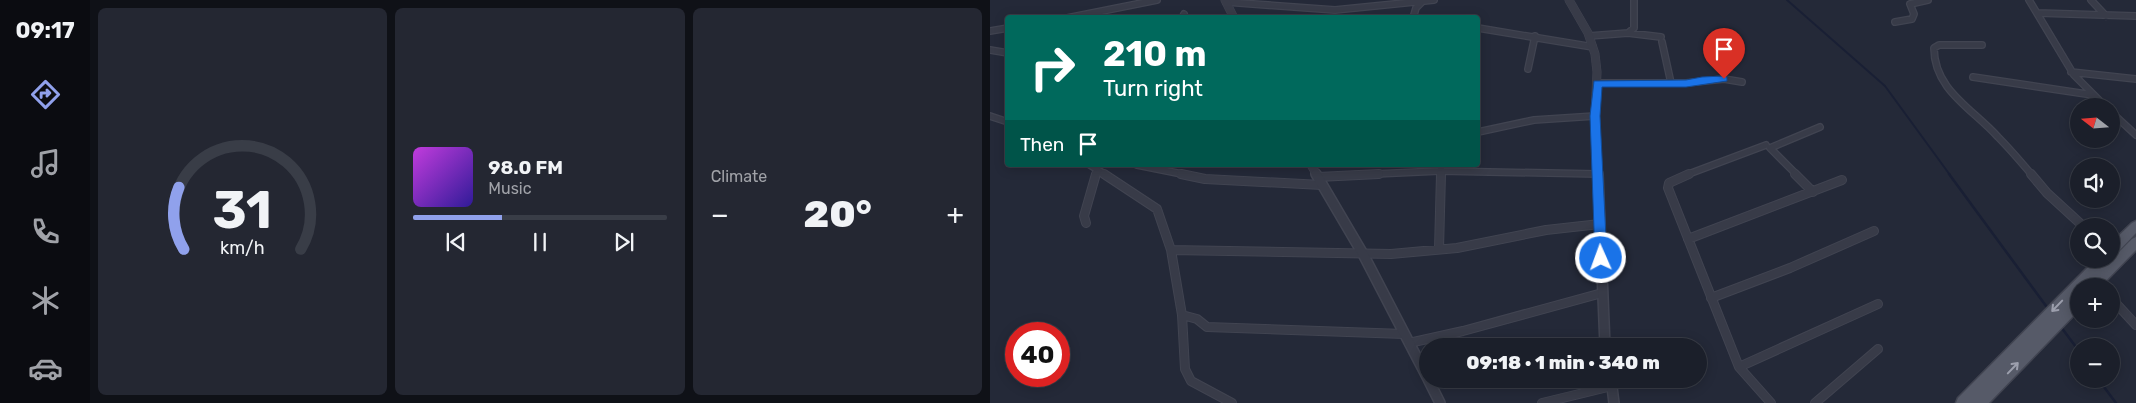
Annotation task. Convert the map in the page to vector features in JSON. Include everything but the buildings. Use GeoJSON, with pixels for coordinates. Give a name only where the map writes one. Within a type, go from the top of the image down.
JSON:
{"type":"FeatureCollection","features":[{"type":"Feature","properties":{"kind":"main road"},"geometry":{"type":"LineString","coordinates":[[2120,242],[2136,226]]}},
{"type":"Feature","properties":{"kind":"main road"},"geometry":{"type":"LineString","coordinates":[[2103,278],[2136,242]]}},
{"type":"Feature","properties":{"kind":"main road"},"geometry":{"type":"LineString","coordinates":[[1963,403],[2094,268]]}},
{"type":"Feature","properties":{"kind":"main road"},"geometry":{"type":"LineString","coordinates":[[1979,403],[2070,310]]}},
{"type":"Feature","properties":{"kind":"street"},"geometry":{"type":"LineString","coordinates":[[1082,15],[1157,0]]}},
{"type":"Feature","properties":{"kind":"street"},"geometry":{"type":"LineString","coordinates":[[1233,15],[1226,1],[1328,10],[1434,0]]}},
{"type":"Feature","properties":{"kind":"street"},"geometry":{"type":"LineString","coordinates":[[1569,0],[1594,46],[1598,84],[1595,116],[1605,338]]}},
{"type":"Feature","properties":{"kind":"street"},"geometry":{"type":"LineString","coordinates":[[1628,33],[1632,32],[1634,28],[1634,0]]}},
{"type":"Feature","properties":{"kind":"street"},"geometry":{"type":"LineString","coordinates":[[1895,22],[1912,19],[1914,14],[1910,4],[1928,0]]}},
{"type":"Feature","properties":{"kind":"street"},"geometry":{"type":"LineString","coordinates":[[2029,0],[2071,72],[2094,96]]}},
{"type":"Feature","properties":{"kind":"street"},"geometry":{"type":"LineString","coordinates":[[2091,0],[2106,16]]}},
{"type":"Feature","properties":{"kind":"street"},"geometry":{"type":"LineString","coordinates":[[1414,15],[1416,8],[1423,1]]}},
{"type":"Feature","properties":{"kind":"street"},"geometry":{"type":"LineString","coordinates":[[2038,13],[2136,16]]}},
{"type":"Feature","properties":{"kind":"street"},"geometry":{"type":"LineString","coordinates":[[990,30],[1005,28]]}},
{"type":"Feature","properties":{"kind":"street"},"geometry":{"type":"LineString","coordinates":[[1480,28],[1594,46]]}},
{"type":"Feature","properties":{"kind":"street"},"geometry":{"type":"LineString","coordinates":[[1589,36],[1628,33],[1661,39],[1670,84]]}},
{"type":"Feature","properties":{"kind":"street"},"geometry":{"type":"LineString","coordinates":[[1528,69],[1535,36]]}},
{"type":"Feature","properties":{"kind":"street"},"geometry":{"type":"LineString","coordinates":[[1982,45],[1939,45],[1934,48],[1934,60],[1943,83],[1958,100],[1998,136],[2047,193],[2075,218]]}},
{"type":"Feature","properties":{"kind":"street"},"geometry":{"type":"LineString","coordinates":[[990,50],[1005,52]]}},
{"type":"Feature","properties":{"kind":"street"},"geometry":{"type":"LineString","coordinates":[[2071,72],[2136,79]]}},
{"type":"Feature","properties":{"kind":"street"},"geometry":{"type":"LineString","coordinates":[[1973,77],[2094,96]]}},
{"type":"Feature","properties":{"kind":"street"},"geometry":{"type":"LineString","coordinates":[[1598,84],[1670,84],[1724,79],[1742,82]]}},
{"type":"Feature","properties":{"kind":"street"},"geometry":{"type":"LineString","coordinates":[[990,116],[1005,121]]}},
{"type":"Feature","properties":{"kind":"street"},"geometry":{"type":"LineString","coordinates":[[1480,132],[1534,120],[1595,116]]}},
{"type":"Feature","properties":{"kind":"street"},"geometry":{"type":"LineString","coordinates":[[2120,120],[2136,135]]}},
{"type":"Feature","properties":{"kind":"street"},"geometry":{"type":"LineString","coordinates":[[1813,192],[1770,148],[1820,127]]}},
{"type":"Feature","properties":{"kind":"street"},"geometry":{"type":"LineString","coordinates":[[1766,145],[1669,183],[1668,188],[1739,367],[1771,403]]}},
{"type":"Feature","properties":{"kind":"street"},"geometry":{"type":"LineString","coordinates":[[1093,167],[1157,209],[1164,224],[1171,250],[1182,315],[1185,368],[1191,381],[1232,403]]}},
{"type":"Feature","properties":{"kind":"street"},"geometry":{"type":"LineString","coordinates":[[1147,167],[1205,179],[1320,181],[1440,168],[1598,174]]}},
{"type":"Feature","properties":{"kind":"street"},"geometry":{"type":"LineString","coordinates":[[1312,167],[1363,254],[1419,361]]}},
{"type":"Feature","properties":{"kind":"street"},"geometry":{"type":"LineString","coordinates":[[1439,249],[1440,168]]}},
{"type":"Feature","properties":{"kind":"street"},"geometry":{"type":"LineString","coordinates":[[1086,223],[1084,216],[1097,170]]}},
{"type":"Feature","properties":{"kind":"street"},"geometry":{"type":"LineString","coordinates":[[1688,239],[1842,180]]}},
{"type":"Feature","properties":{"kind":"street"},"geometry":{"type":"LineString","coordinates":[[1171,250],[1363,254],[1439,249],[1546,230],[1600,224]]}},
{"type":"Feature","properties":{"kind":"street"},"geometry":{"type":"LineString","coordinates":[[1711,298],[1790,268],[1874,231]]}},
{"type":"Feature","properties":{"kind":"street"},"geometry":{"type":"LineString","coordinates":[[1182,315],[1197,319],[1207,327],[1407,338],[1462,331],[1602,293]]}},
{"type":"Feature","properties":{"kind":"street"},"geometry":{"type":"LineString","coordinates":[[1739,367],[1878,304]]}},
{"type":"Feature","properties":{"kind":"street"},"geometry":{"type":"LineString","coordinates":[[2120,308],[2136,325]]}},
{"type":"Feature","properties":{"kind":"street"},"geometry":{"type":"LineString","coordinates":[[1815,403],[1878,349]]}},
{"type":"Feature","properties":{"kind":"street"},"geometry":{"type":"LineString","coordinates":[[1432,388],[1440,403]]}},
{"type":"Feature","properties":{"kind":"street"},"geometry":{"type":"LineString","coordinates":[[1542,403],[1591,388]]}},
{"type":"Feature","properties":{"kind":"street"},"geometry":{"type":"LineString","coordinates":[[1612,388],[1614,403]]}},
{"type":"Feature","properties":{"kind":"waterway"},"geometry":{"type":"LineString","coordinates":[[1787,0],[1885,86],[1950,175]]}},
{"type":"Feature","properties":{"kind":"waterway"},"geometry":{"type":"LineString","coordinates":[[1949,174],[2049,310]]}},
{"type":"Feature","properties":{"kind":"waterway"},"geometry":{"type":"LineString","coordinates":[[2061,327],[2070,339]]}},
{"type":"Feature","properties":{"kind":"waterway"},"geometry":{"type":"LineString","coordinates":[[2105,388],[2116,403]]}},
{"type":"Feature","properties":{"kind":"route"},"geometry":{"type":"LineString","coordinates":[[1601,258],[1595,116],[1598,84],[1686,83],[1724,79]]}}]}
